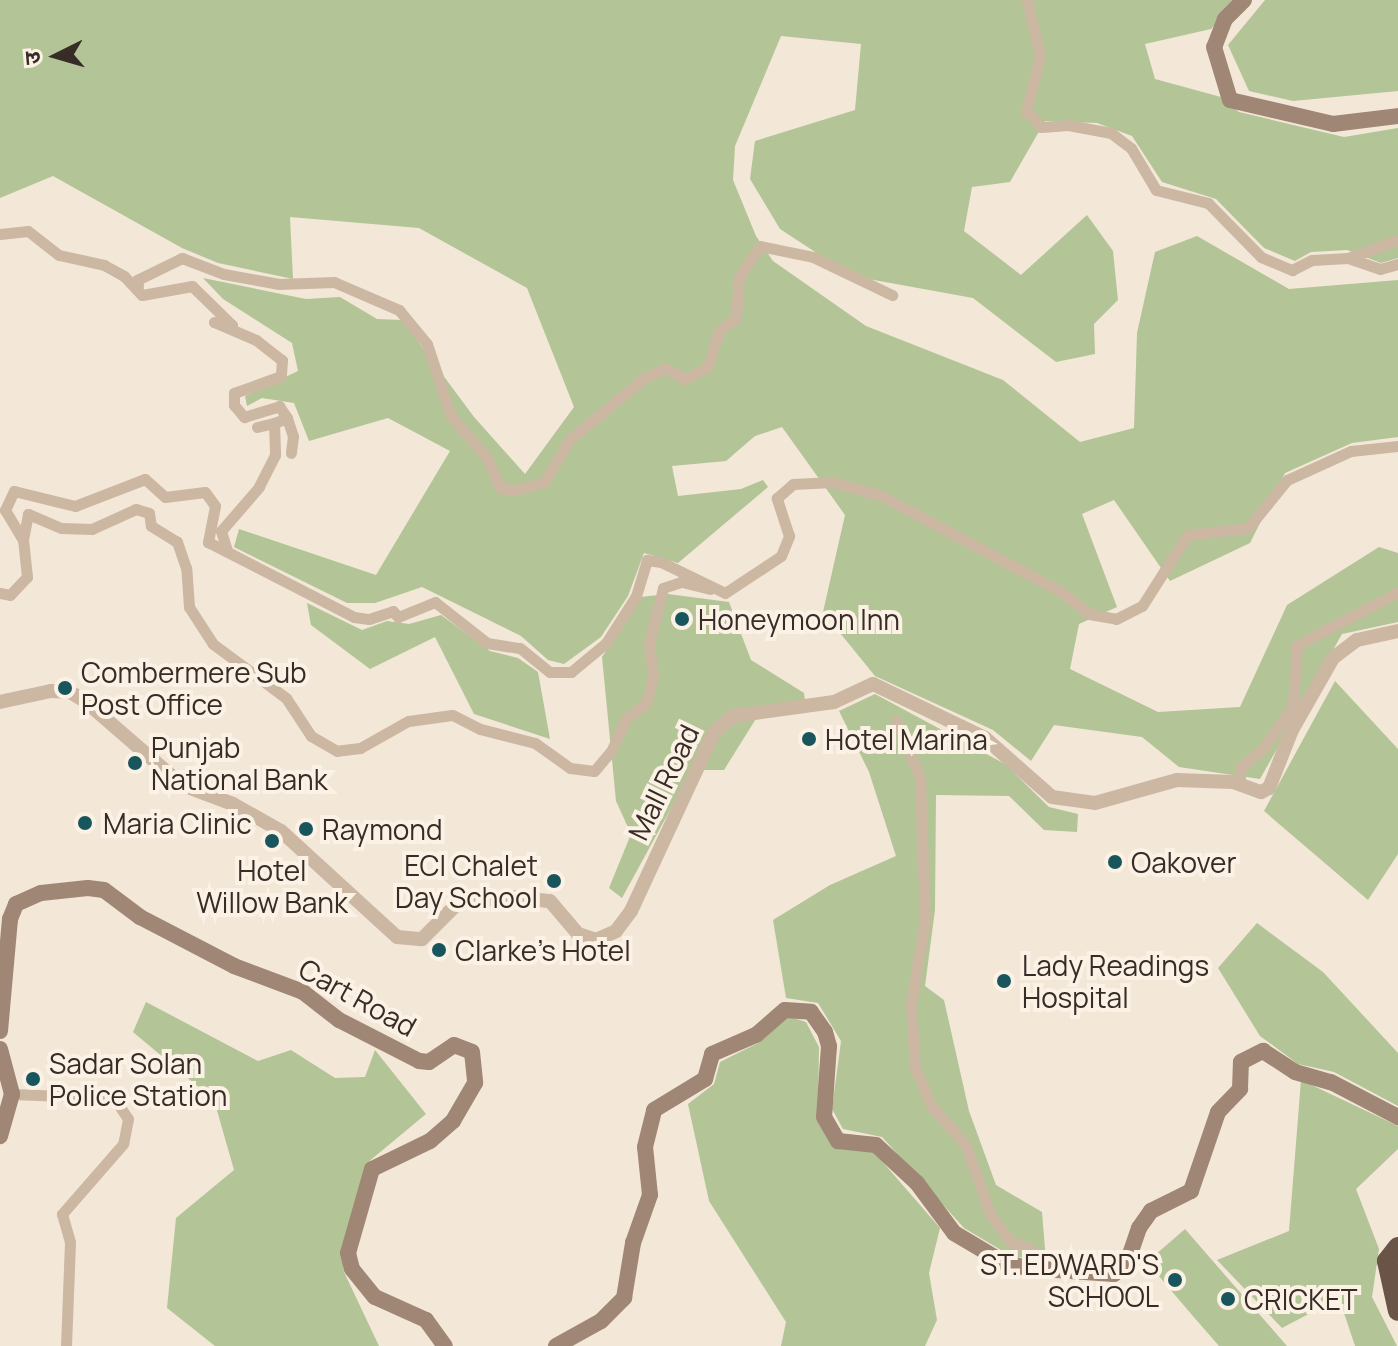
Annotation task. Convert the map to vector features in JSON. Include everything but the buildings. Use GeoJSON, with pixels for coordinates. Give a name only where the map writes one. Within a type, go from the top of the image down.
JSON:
{"type":"FeatureCollection","features":[{"type":"Feature","properties":{"kind":"highway"},"geometry":{"type":"LineString","coordinates":[[1398,1247],[1387,1261],[1387,1278],[1398,1311]]}},
{"type":"Feature","properties":{"kind":"main road"},"geometry":{"type":"LineString","coordinates":[[1244,0],[1225,19],[1214,47],[1230,100],[1333,124],[1398,116]]}},
{"type":"Feature","properties":{"kind":"main road","name":"Cart Road"},"geometry":{"type":"LineString","coordinates":[[0,1031],[10,919],[16,904],[41,893],[88,888],[104,890],[140,917],[234,966],[303,992],[339,1020],[419,1061],[429,1062],[454,1045],[472,1052],[475,1083],[453,1121],[430,1141],[372,1169],[348,1253],[352,1269],[375,1297],[426,1320],[445,1346]]}},
{"type":"Feature","properties":{"kind":"main road"},"geometry":{"type":"LineString","coordinates":[[556,1346],[601,1321],[624,1298],[633,1243],[650,1195],[645,1147],[654,1110],[705,1079],[712,1054],[756,1035],[785,1010],[811,1012],[825,1032],[829,1046],[824,1117],[838,1141],[876,1145],[917,1183],[954,1233],[1003,1262],[1027,1268],[1094,1277],[1121,1267],[1151,1211],[1191,1191],[1218,1112],[1240,1089],[1241,1062],[1263,1051],[1295,1072],[1331,1082],[1398,1117]]}},
{"type":"Feature","properties":{"kind":"main road"},"geometry":{"type":"LineString","coordinates":[[0,1049],[0,1056],[11,1075],[12,1094],[0,1136]]}},
{"type":"Feature","properties":{"kind":"street"},"geometry":{"type":"LineString","coordinates":[[1027,0],[1040,56],[1026,111],[1041,127],[1068,125],[1111,133],[1131,148],[1156,190],[1208,203],[1261,257],[1292,270],[1312,260],[1348,258],[1398,240]]}},
{"type":"Feature","properties":{"kind":"street"},"geometry":{"type":"LineString","coordinates":[[0,234],[28,231],[59,255],[104,265],[138,286]]}},
{"type":"Feature","properties":{"kind":"street"},"geometry":{"type":"LineString","coordinates":[[291,453],[293,436],[279,406],[244,417],[234,399],[234,393],[281,376],[282,360],[256,340],[214,322],[232,325],[192,286],[142,295],[134,292],[138,286],[137,280],[182,258],[224,274],[279,284],[334,282],[399,310],[427,344],[451,416],[488,459],[500,488],[515,490],[544,482],[570,439],[643,379],[666,368],[685,379],[708,366],[719,331],[736,317],[739,277],[760,246],[813,257],[892,295]]}},
{"type":"Feature","properties":{"kind":"street"},"geometry":{"type":"LineString","coordinates":[[1348,258],[1380,269],[1398,264]]}},
{"type":"Feature","properties":{"kind":"street"},"geometry":{"type":"LineString","coordinates":[[257,427],[287,418]]}},
{"type":"Feature","properties":{"kind":"street"},"geometry":{"type":"LineString","coordinates":[[228,552],[221,531],[270,467],[275,455],[274,423]]}},
{"type":"Feature","properties":{"kind":"street"},"geometry":{"type":"LineString","coordinates":[[0,593],[10,595],[27,577],[23,540],[28,514],[61,528],[92,529],[136,509],[149,513],[151,526],[177,542],[186,568],[189,607],[213,644],[286,698],[309,726],[311,736],[337,751],[360,748],[408,721],[452,715],[498,735],[535,743],[561,764],[583,771],[603,763],[626,718],[646,704],[653,676],[651,632],[663,588],[681,582],[725,593],[781,556],[789,536],[777,498],[793,484],[833,482],[880,495],[1060,591],[1089,614],[1116,619],[1142,606],[1187,535],[1248,528],[1287,480],[1351,451],[1398,446]]}},
{"type":"Feature","properties":{"kind":"street"},"geometry":{"type":"LineString","coordinates":[[23,540],[5,510],[14,491],[75,506],[145,479],[165,497],[205,492],[215,506],[208,542],[354,617],[369,619],[393,611],[398,617],[435,602],[487,643],[520,648],[550,672],[571,672],[606,643],[636,596],[647,560],[661,562],[710,589]]}},
{"type":"Feature","properties":{"kind":"street"},"geometry":{"type":"LineString","coordinates":[[1240,784],[1240,768],[1265,746],[1293,706],[1297,645],[1398,592]]}},
{"type":"Feature","properties":{"kind":"street","name":"Mall Road"},"geometry":{"type":"LineString","coordinates":[[0,702],[51,691],[70,692],[85,701],[182,785],[233,804],[281,831],[364,910],[409,942],[422,939],[459,902],[515,897],[550,901],[578,934],[605,938],[631,911],[722,721],[834,702],[873,684],[985,738],[1052,797],[1095,803],[1177,780],[1240,784],[1261,792],[1269,788],[1292,730],[1341,649],[1357,640],[1398,631]]}},
{"type":"Feature","properties":{"kind":"street"},"geometry":{"type":"LineString","coordinates":[[896,721],[920,778],[925,919],[911,1004],[915,1068],[932,1107],[966,1145],[990,1214],[1010,1241],[1031,1249],[1027,1268]]}},
{"type":"Feature","properties":{"kind":"street"},"geometry":{"type":"LineString","coordinates":[[12,1094],[114,1098],[128,1119],[123,1144],[62,1214],[70,1242],[66,1346]]}},
{"type":"Feature","properties":{"kind":"green space"},"geometry":{"type":"Polygon","coordinates":[[[0,0],[1239,0],[1211,29],[1145,44],[1155,79],[1221,97],[1239,112],[1344,137],[1398,128],[1398,258],[1381,263],[1347,250],[1311,252],[1295,261],[1264,248],[1216,199],[1162,182],[1132,136],[1097,123],[1045,121],[1010,182],[972,187],[964,231],[1021,275],[1087,215],[1113,251],[1118,300],[1094,324],[1095,354],[1056,362],[973,298],[852,276],[780,229],[750,179],[755,141],[855,110],[861,44],[781,36],[735,146],[733,180],[756,236],[773,261],[866,326],[1003,380],[1080,442],[1134,428],[1137,333],[1155,252],[1197,236],[1289,289],[1398,280],[1398,437],[1352,443],[1285,473],[1250,543],[1170,581],[1114,500],[1082,514],[1117,607],[1079,624],[1070,669],[1158,712],[1240,707],[1287,605],[1379,547],[1398,553],[1398,622],[1342,634],[1260,779],[1179,767],[1142,737],[1054,725],[1031,761],[993,730],[875,676],[823,612],[845,515],[782,427],[755,436],[726,461],[672,466],[678,496],[741,489],[763,480],[768,487],[678,563],[644,553],[628,596],[601,637],[564,664],[548,660],[521,636],[422,587],[375,603],[347,603],[234,547],[239,529],[376,575],[450,451],[388,418],[309,441],[294,403],[262,398],[247,406],[245,396],[298,371],[292,343],[223,299],[203,278],[306,299],[340,297],[377,319],[402,320],[474,417],[525,474],[574,407],[527,288],[419,228],[290,217],[293,279],[218,263],[182,248],[53,176],[0,198],[0,0]]]}},
{"type":"Feature","properties":{"kind":"green space"},"geometry":{"type":"Polygon","coordinates":[[[1265,0],[1398,0],[1398,91],[1293,101],[1249,91],[1228,45],[1265,0]]]}},
{"type":"Feature","properties":{"kind":"green space"},"geometry":{"type":"Polygon","coordinates":[[[668,594],[729,602],[751,660],[804,693],[805,701],[762,709],[724,770],[692,770],[622,898],[609,888],[631,834],[616,801],[602,657],[640,597],[668,594]]]}},
{"type":"Feature","properties":{"kind":"green space"},"geometry":{"type":"Polygon","coordinates":[[[307,603],[362,630],[387,621],[409,624],[441,615],[490,651],[518,658],[538,672],[550,739],[474,714],[435,637],[370,669],[311,625],[307,603]]]}},
{"type":"Feature","properties":{"kind":"green space"},"geometry":{"type":"Polygon","coordinates":[[[1335,681],[1398,749],[1398,854],[1368,900],[1264,811],[1335,681]]]}},
{"type":"Feature","properties":{"kind":"green space"},"geometry":{"type":"Polygon","coordinates":[[[875,694],[1005,764],[1049,807],[1078,814],[1077,832],[1044,830],[1009,796],[936,795],[935,910],[925,986],[944,1000],[969,1111],[996,1185],[1042,1212],[1046,1261],[1011,1256],[964,1228],[882,1137],[843,1129],[832,1109],[841,1041],[818,1003],[786,998],[773,920],[830,885],[896,856],[869,772],[839,711],[875,694]]]}},
{"type":"Feature","properties":{"kind":"green space"},"geometry":{"type":"Polygon","coordinates":[[[1257,923],[1323,972],[1398,1053],[1398,1106],[1334,1072],[1298,1064],[1260,1036],[1218,968],[1257,923]]]}},
{"type":"Feature","properties":{"kind":"green space"},"geometry":{"type":"Polygon","coordinates":[[[146,1002],[258,1061],[291,1050],[335,1078],[365,1077],[375,1050],[426,1114],[367,1163],[342,1249],[344,1272],[379,1346],[215,1346],[167,1308],[176,1218],[234,1170],[214,1100],[133,1032],[146,1002]]]}},
{"type":"Feature","properties":{"kind":"green space"},"geometry":{"type":"Polygon","coordinates":[[[788,1016],[806,1022],[819,1047],[818,1118],[834,1147],[874,1152],[940,1228],[929,1273],[937,1320],[925,1346],[781,1346],[786,1322],[709,1201],[688,1104],[714,1084],[720,1062],[760,1042],[788,1016]]]}},
{"type":"Feature","properties":{"kind":"green space"},"geometry":{"type":"Polygon","coordinates":[[[1301,1080],[1398,1126],[1398,1149],[1356,1189],[1379,1249],[1372,1297],[1397,1346],[1355,1346],[1339,1298],[1282,1328],[1217,1260],[1289,1231],[1301,1080]]]}},
{"type":"Feature","properties":{"kind":"green space"},"geometry":{"type":"Polygon","coordinates":[[[1185,1229],[1287,1346],[1219,1346],[1147,1262],[1185,1229]]]}},
{"type":"Feature","properties":{"kind":"place","name":"Honeymoon Inn"},"geometry":{"type":"Point","coordinates":[682,619]}},
{"type":"Feature","properties":{"kind":"place","name":"Combermere Sub Post Office"},"geometry":{"type":"Point","coordinates":[65,688]}},
{"type":"Feature","properties":{"kind":"place","name":"Hotel Marina"},"geometry":{"type":"Point","coordinates":[809,739]}},
{"type":"Feature","properties":{"kind":"place","name":"Punjab National Bank"},"geometry":{"type":"Point","coordinates":[135,763]}},
{"type":"Feature","properties":{"kind":"place","name":"Maria Clinic"},"geometry":{"type":"Point","coordinates":[85,823]}},
{"type":"Feature","properties":{"kind":"place","name":"Raymond"},"geometry":{"type":"Point","coordinates":[306,829]}},
{"type":"Feature","properties":{"kind":"place","name":"Hotel Willow Bank"},"geometry":{"type":"Point","coordinates":[272,841]}},
{"type":"Feature","properties":{"kind":"place","name":"Oakover"},"geometry":{"type":"Point","coordinates":[1115,862]}},
{"type":"Feature","properties":{"kind":"place","name":"ECI Chalet Day School"},"geometry":{"type":"Point","coordinates":[554,881]}},
{"type":"Feature","properties":{"kind":"place","name":"Clarke's Hotel"},"geometry":{"type":"Point","coordinates":[439,950]}},
{"type":"Feature","properties":{"kind":"place","name":"Lady Readings Hospital"},"geometry":{"type":"Point","coordinates":[1004,981]}},
{"type":"Feature","properties":{"kind":"place","name":"Sadar Solan Police Station"},"geometry":{"type":"Point","coordinates":[33,1079]}},
{"type":"Feature","properties":{"kind":"place","name":"ST. EDWARD'S SCHOOL"},"geometry":{"type":"Point","coordinates":[1175,1280]}},
{"type":"Feature","properties":{"kind":"place","name":"CRICKET"},"geometry":{"type":"Point","coordinates":[1228,1299]}}]}
